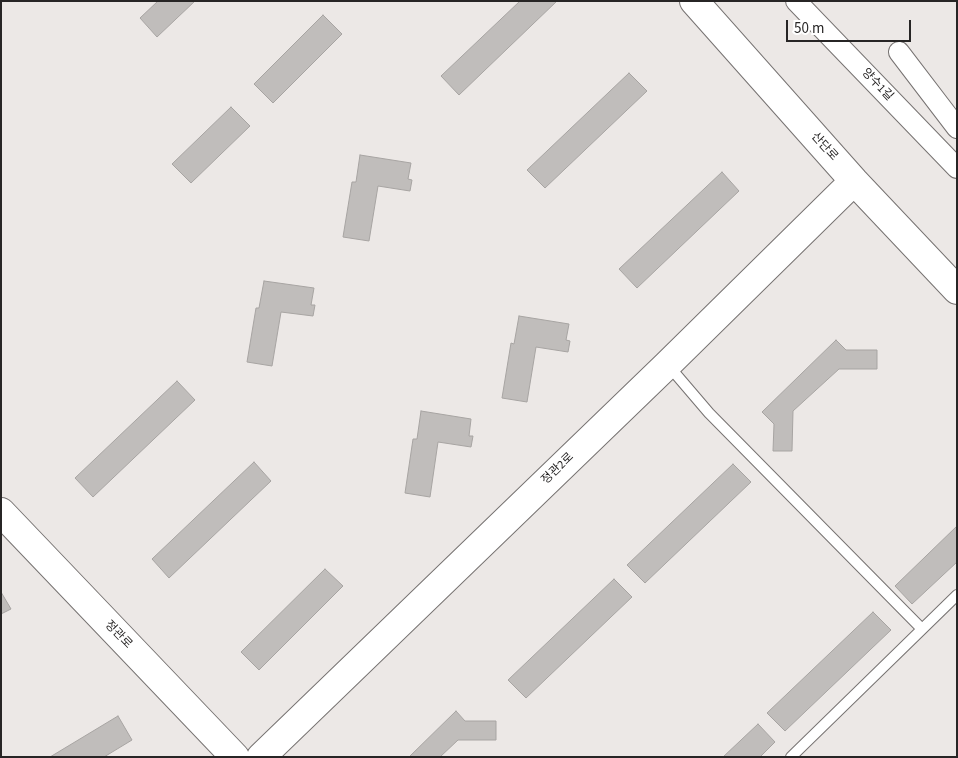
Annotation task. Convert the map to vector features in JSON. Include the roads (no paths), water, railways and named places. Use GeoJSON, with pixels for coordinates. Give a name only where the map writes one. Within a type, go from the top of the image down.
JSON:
{"type":"FeatureCollection","features":[{"type":"Feature","properties":{"kind":"street","name":"산단로"},"geometry":{"type":"LineString","coordinates":[[694,1],[854,181],[957,290]]}},
{"type":"Feature","properties":{"kind":"street","name":"양수1길"},"geometry":{"type":"LineString","coordinates":[[796,1],[957,168]]}},
{"type":"Feature","properties":{"kind":"street"},"geometry":{"type":"LineString","coordinates":[[899,52],[957,128]]}},
{"type":"Feature","properties":{"kind":"street","name":"정관2로"},"geometry":{"type":"LineString","coordinates":[[261,757],[854,181]]}},
{"type":"Feature","properties":{"kind":"street","name":"정관로"},"geometry":{"type":"LineString","coordinates":[[1,512],[235,757]]}},
{"type":"Feature","properties":{"kind":"lane"},"geometry":{"type":"LineString","coordinates":[[667,364],[709,413],[922,629]]}},
{"type":"Feature","properties":{"kind":"lane"},"geometry":{"type":"LineString","coordinates":[[791,757],[957,595]]}}]}
